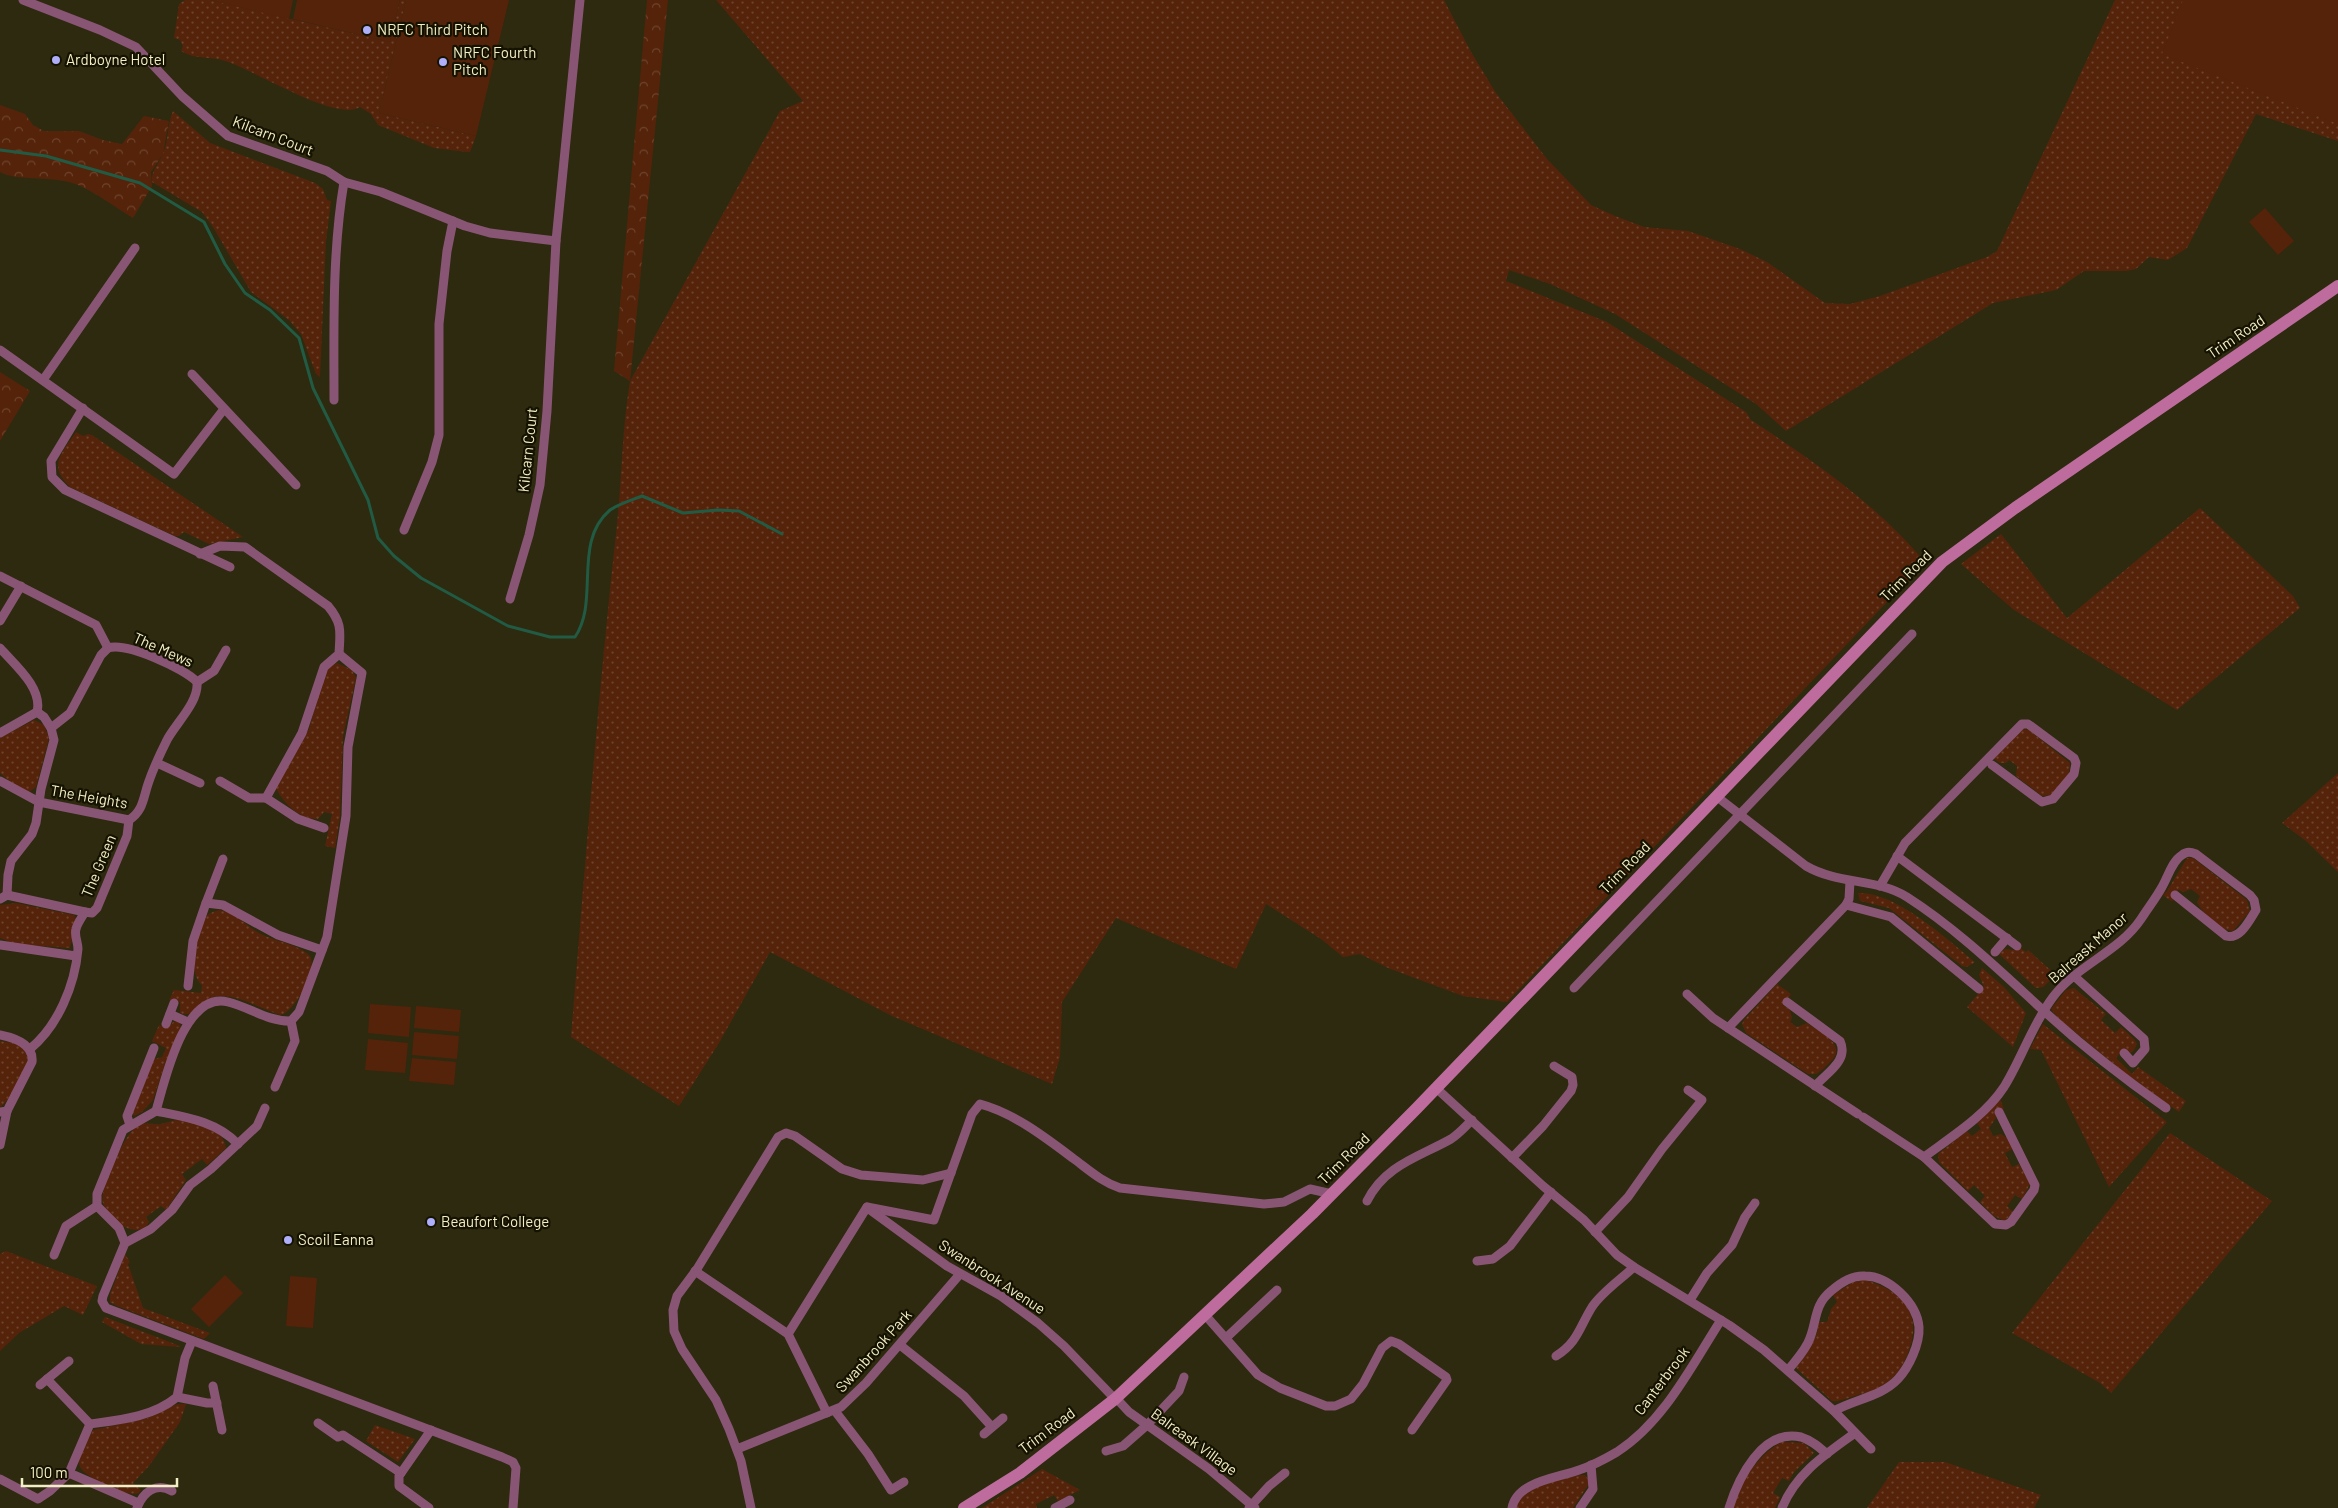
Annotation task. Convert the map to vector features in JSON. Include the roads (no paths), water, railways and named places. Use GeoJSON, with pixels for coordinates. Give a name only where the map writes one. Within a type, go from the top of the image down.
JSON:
{"type":"FeatureCollection","features":[{"type":"Feature","properties":{"kind":"main road","name":"Trim Road"},"geometry":{"type":"LineString","coordinates":[[969,1507],[1020,1473],[1115,1399],[1206,1316],[1332,1194],[1942,562],[2015,508],[2338,286]]}},
{"type":"Feature","properties":{"kind":"street","name":"Kilcarn Court"},"geometry":{"type":"LineString","coordinates":[[23,0],[100,30],[136,47],[182,96],[228,136],[327,172],[344,182],[381,192],[453,221],[490,233],[556,241]]}},
{"type":"Feature","properties":{"kind":"street","name":"Kilcarn Court"},"geometry":{"type":"LineString","coordinates":[[510,599],[529,535],[540,485],[547,410],[556,241],[580,0]]}},
{"type":"Feature","properties":{"kind":"street"},"geometry":{"type":"LineString","coordinates":[[334,400],[334,288],[344,182]]}},
{"type":"Feature","properties":{"kind":"street"},"geometry":{"type":"LineString","coordinates":[[404,530],[432,462],[439,435],[440,324],[447,251],[453,221]]}},
{"type":"Feature","properties":{"kind":"street"},"geometry":{"type":"LineString","coordinates":[[43,380],[135,248]]}},
{"type":"Feature","properties":{"kind":"street"},"geometry":{"type":"LineString","coordinates":[[0,350],[174,474],[224,409]]}},
{"type":"Feature","properties":{"kind":"street"},"geometry":{"type":"LineString","coordinates":[[192,374],[296,485]]}},
{"type":"Feature","properties":{"kind":"street"},"geometry":{"type":"LineString","coordinates":[[83,408],[51,462],[52,477],[65,490],[230,567]]}},
{"type":"Feature","properties":{"kind":"street"},"geometry":{"type":"LineString","coordinates":[[200,554],[220,546],[245,546],[321,601],[336,616],[340,626],[339,654],[324,667],[302,733],[266,798]]}},
{"type":"Feature","properties":{"kind":"street"},"geometry":{"type":"LineString","coordinates":[[0,576],[96,625],[108,648],[101,655],[70,713],[51,728]]}},
{"type":"Feature","properties":{"kind":"street"},"geometry":{"type":"LineString","coordinates":[[0,621],[20,586]]}},
{"type":"Feature","properties":{"kind":"street"},"geometry":{"type":"LineString","coordinates":[[1574,988],[1912,634]]}},
{"type":"Feature","properties":{"kind":"street","name":"The Mews"},"geometry":{"type":"LineString","coordinates":[[108,648],[115,646],[133,650],[178,669],[197,682]]}},
{"type":"Feature","properties":{"kind":"street"},"geometry":{"type":"LineString","coordinates":[[0,648],[36,693],[40,704],[38,712],[0,733]]}},
{"type":"Feature","properties":{"kind":"street"},"geometry":{"type":"LineString","coordinates":[[197,682],[214,671],[226,650]]}},
{"type":"Feature","properties":{"kind":"street"},"geometry":{"type":"LineString","coordinates":[[291,1021],[299,1012],[327,937],[346,816],[348,747],[362,673],[339,654]]}},
{"type":"Feature","properties":{"kind":"street","name":"The Heights"},"geometry":{"type":"LineString","coordinates":[[0,780],[39,802],[129,820],[137,815],[142,806],[167,740],[195,696],[197,682]]}},
{"type":"Feature","properties":{"kind":"street"},"geometry":{"type":"LineString","coordinates":[[4,897],[11,861],[32,834],[54,740],[51,728],[44,717],[38,712]]}},
{"type":"Feature","properties":{"kind":"street"},"geometry":{"type":"LineString","coordinates":[[1880,886],[1904,843],[2022,724],[2028,724],[2074,758],[2076,768],[2074,774],[2052,799],[2042,802],[1992,765]]}},
{"type":"Feature","properties":{"kind":"street"},"geometry":{"type":"LineString","coordinates":[[157,763],[200,783]]}},
{"type":"Feature","properties":{"kind":"street"},"geometry":{"type":"LineString","coordinates":[[220,781],[249,798],[266,798],[298,819],[324,828]]}},
{"type":"Feature","properties":{"kind":"street"},"geometry":{"type":"LineString","coordinates":[[1716,796],[1806,866],[1818,873],[1880,886],[1907,897],[1957,934],[2010,978],[2044,1011],[2124,1078],[2166,1108]]}},
{"type":"Feature","properties":{"kind":"street","name":"The Green"},"geometry":{"type":"LineString","coordinates":[[4,897],[92,913],[97,908],[127,836],[129,820]]}},
{"type":"Feature","properties":{"kind":"street","name":"Balreask Manor"},"geometry":{"type":"LineString","coordinates":[[1924,1157],[1967,1124],[2003,1089],[2044,1011],[2054,996],[2074,976],[2106,953],[2137,926],[2162,888],[2178,858],[2190,852],[2196,854],[2250,894],[2254,900],[2256,910],[2237,936],[2231,938],[2175,895]]}},
{"type":"Feature","properties":{"kind":"street"},"geometry":{"type":"LineString","coordinates":[[1897,856],[2017,946]]}},
{"type":"Feature","properties":{"kind":"street"},"geometry":{"type":"LineString","coordinates":[[188,986],[193,941],[223,858]]}},
{"type":"Feature","properties":{"kind":"street"},"geometry":{"type":"LineString","coordinates":[[1728,1028],[1846,905],[1849,899],[1850,881]]}},
{"type":"Feature","properties":{"kind":"street"},"geometry":{"type":"LineString","coordinates":[[206,903],[223,905],[278,935],[322,950]]}},
{"type":"Feature","properties":{"kind":"street"},"geometry":{"type":"LineString","coordinates":[[1846,905],[1891,917],[1979,989]]}},
{"type":"Feature","properties":{"kind":"street","name":"The Green"},"geometry":{"type":"LineString","coordinates":[[30,1049],[50,1028],[62,1004],[72,977],[78,947],[75,930],[84,912]]}},
{"type":"Feature","properties":{"kind":"street"},"geometry":{"type":"LineString","coordinates":[[1995,952],[2007,938]]}},
{"type":"Feature","properties":{"kind":"street"},"geometry":{"type":"LineString","coordinates":[[0,948],[76,956]]}},
{"type":"Feature","properties":{"kind":"street"},"geometry":{"type":"LineString","coordinates":[[2074,976],[2144,1039],[2145,1049],[2133,1063],[2124,1053]]}},
{"type":"Feature","properties":{"kind":"street"},"geometry":{"type":"LineString","coordinates":[[1686,994],[1713,1018],[1924,1157],[1995,1224],[2006,1225],[2012,1222],[2034,1190],[2035,1185],[1999,1112]]}},
{"type":"Feature","properties":{"kind":"street"},"geometry":{"type":"LineString","coordinates":[[156,1110],[168,1068],[188,1022],[209,1003],[220,1001],[278,1020],[291,1021]]}},
{"type":"Feature","properties":{"kind":"street"},"geometry":{"type":"LineString","coordinates":[[1787,1002],[1840,1041],[1843,1047],[1842,1058],[1815,1086]]}},
{"type":"Feature","properties":{"kind":"street"},"geometry":{"type":"LineString","coordinates":[[166,1024],[174,1003]]}},
{"type":"Feature","properties":{"kind":"street"},"geometry":{"type":"LineString","coordinates":[[170,1014],[188,1022]]}},
{"type":"Feature","properties":{"kind":"street"},"geometry":{"type":"LineString","coordinates":[[275,1087],[295,1041],[291,1021]]}},
{"type":"Feature","properties":{"kind":"street"},"geometry":{"type":"LineString","coordinates":[[0,1035],[20,1042],[30,1049],[32,1062],[4,1112],[6,1122],[0,1145]]}},
{"type":"Feature","properties":{"kind":"street"},"geometry":{"type":"LineString","coordinates":[[130,1125],[127,1116],[154,1048]]}},
{"type":"Feature","properties":{"kind":"street"},"geometry":{"type":"LineString","coordinates":[[1512,1158],[1547,1121],[1571,1091],[1573,1085],[1572,1077],[1554,1066]]}},
{"type":"Feature","properties":{"kind":"street"},"geometry":{"type":"LineString","coordinates":[[1436,1088],[1595,1232],[1617,1255],[1721,1320],[1788,1370],[1834,1411],[1871,1449]]}},
{"type":"Feature","properties":{"kind":"street"},"geometry":{"type":"LineString","coordinates":[[1595,1232],[1628,1197],[1662,1149],[1702,1100],[1688,1090]]}},
{"type":"Feature","properties":{"kind":"street"},"geometry":{"type":"LineString","coordinates":[[788,1334],[867,1207],[934,1220],[972,1114],[980,1104],[995,1108],[1042,1136],[1107,1184],[1120,1188],[1264,1204],[1284,1202],[1310,1189],[1332,1194]]}},
{"type":"Feature","properties":{"kind":"street"},"geometry":{"type":"LineString","coordinates":[[265,1108],[257,1126],[211,1169],[190,1185],[172,1210],[151,1229],[125,1243],[104,1296],[104,1305],[106,1308],[192,1341],[502,1457],[512,1462],[516,1468],[517,1477],[513,1508]]}},
{"type":"Feature","properties":{"kind":"street"},"geometry":{"type":"LineString","coordinates":[[96,1206],[97,1194],[123,1130],[156,1110],[206,1122],[221,1129],[238,1144]]}},
{"type":"Feature","properties":{"kind":"street"},"geometry":{"type":"LineString","coordinates":[[1367,1201],[1374,1187],[1391,1172],[1415,1156],[1451,1138],[1472,1120]]}},
{"type":"Feature","properties":{"kind":"street"},"geometry":{"type":"LineString","coordinates":[[751,1508],[737,1449],[716,1400],[682,1349],[674,1331],[673,1310],[677,1296],[695,1271],[768,1150],[778,1137],[786,1133],[795,1136],[842,1169],[861,1175],[923,1180],[951,1173]]}},
{"type":"Feature","properties":{"kind":"street"},"geometry":{"type":"LineString","coordinates":[[1478,1261],[1493,1259],[1510,1246],[1551,1192]]}},
{"type":"Feature","properties":{"kind":"street"},"geometry":{"type":"LineString","coordinates":[[1690,1300],[1707,1273],[1732,1245],[1745,1217],[1755,1203]]}},
{"type":"Feature","properties":{"kind":"street"},"geometry":{"type":"LineString","coordinates":[[96,1206],[119,1228],[125,1243]]}},
{"type":"Feature","properties":{"kind":"street"},"geometry":{"type":"LineString","coordinates":[[54,1255],[66,1226],[96,1206]]}},
{"type":"Feature","properties":{"kind":"street","name":"Swanbrook Avenue"},"geometry":{"type":"LineString","coordinates":[[867,1207],[960,1274],[1001,1296],[1038,1323],[1064,1346],[1115,1399]]}},
{"type":"Feature","properties":{"kind":"street"},"geometry":{"type":"LineString","coordinates":[[1556,1356],[1568,1349],[1578,1336],[1592,1308],[1599,1299],[1634,1267]]}},
{"type":"Feature","properties":{"kind":"street"},"geometry":{"type":"LineString","coordinates":[[695,1271],[788,1334],[831,1412],[868,1454],[891,1490],[904,1482]]}},
{"type":"Feature","properties":{"kind":"street","name":"Swanbrook Park"},"geometry":{"type":"LineString","coordinates":[[737,1449],[831,1412],[854,1396],[960,1274]]}},
{"type":"Feature","properties":{"kind":"street"},"geometry":{"type":"LineString","coordinates":[[1788,1370],[1810,1338],[1814,1317],[1822,1300],[1846,1281],[1866,1275],[1892,1286],[1902,1294],[1917,1316],[1919,1327],[1918,1340],[1906,1368],[1888,1388],[1834,1411]]}},
{"type":"Feature","properties":{"kind":"street"},"geometry":{"type":"LineString","coordinates":[[1227,1337],[1277,1290]]}},
{"type":"Feature","properties":{"kind":"street"},"geometry":{"type":"LineString","coordinates":[[1206,1316],[1227,1337],[1258,1375],[1280,1388],[1326,1406],[1335,1406],[1351,1399],[1363,1384],[1382,1348],[1391,1341],[1400,1344],[1446,1377],[1446,1384],[1412,1430]]}},
{"type":"Feature","properties":{"kind":"street","name":"Canterbrook"},"geometry":{"type":"LineString","coordinates":[[1512,1508],[1518,1495],[1534,1485],[1591,1466],[1626,1445],[1662,1409],[1721,1320]]}},
{"type":"Feature","properties":{"kind":"street"},"geometry":{"type":"LineString","coordinates":[[90,1424],[143,1414],[167,1404],[177,1397],[185,1358],[192,1341]]}},
{"type":"Feature","properties":{"kind":"street"},"geometry":{"type":"LineString","coordinates":[[900,1345],[964,1396],[992,1427]]}},
{"type":"Feature","properties":{"kind":"street"},"geometry":{"type":"LineString","coordinates":[[69,1361],[44,1382],[90,1424]]}},
{"type":"Feature","properties":{"kind":"street"},"geometry":{"type":"LineString","coordinates":[[1106,1451],[1123,1446],[1148,1425],[1179,1391],[1184,1377]]}},
{"type":"Feature","properties":{"kind":"street"},"geometry":{"type":"LineString","coordinates":[[213,1386],[222,1430]]}},
{"type":"Feature","properties":{"kind":"street"},"geometry":{"type":"LineString","coordinates":[[177,1397],[217,1403]]}},
{"type":"Feature","properties":{"kind":"street","name":"Balreask Village"},"geometry":{"type":"LineString","coordinates":[[1115,1399],[1128,1412],[1209,1468],[1252,1507]]}},
{"type":"Feature","properties":{"kind":"street"},"geometry":{"type":"LineString","coordinates":[[984,1434],[1003,1418]]}},
{"type":"Feature","properties":{"kind":"street"},"geometry":{"type":"LineString","coordinates":[[0,1479],[38,1504],[69,1473],[90,1424]]}},
{"type":"Feature","properties":{"kind":"street"},"geometry":{"type":"LineString","coordinates":[[318,1424],[338,1437],[343,1436],[401,1473]]}},
{"type":"Feature","properties":{"kind":"street"},"geometry":{"type":"LineString","coordinates":[[429,1508],[399,1486],[401,1473],[431,1430]]}},
{"type":"Feature","properties":{"kind":"street"},"geometry":{"type":"LineString","coordinates":[[1782,1508],[1788,1494],[1799,1479],[1827,1454],[1855,1433]]}},
{"type":"Feature","properties":{"kind":"street"},"geometry":{"type":"LineString","coordinates":[[1729,1508],[1743,1474],[1768,1444],[1790,1436],[1801,1437],[1812,1442],[1827,1454]]}},
{"type":"Feature","properties":{"kind":"street"},"geometry":{"type":"LineString","coordinates":[[1580,1508],[1593,1489],[1591,1466]]}},
{"type":"Feature","properties":{"kind":"street"},"geometry":{"type":"LineString","coordinates":[[69,1473],[138,1506],[147,1493],[153,1489],[165,1487],[172,1491]]}},
{"type":"Feature","properties":{"kind":"street"},"geometry":{"type":"LineString","coordinates":[[1252,1507],[1269,1486],[1286,1473]]}},
{"type":"Feature","properties":{"kind":"street"},"geometry":{"type":"LineString","coordinates":[[1055,1508],[1070,1500]]}},
{"type":"Feature","properties":{"kind":"waterway"},"geometry":{"type":"LineString","coordinates":[[0,150],[46,156],[140,183],[204,222],[225,264],[245,293],[270,310],[299,338],[313,388],[368,500],[378,538],[394,556],[421,578],[508,626],[550,637],[575,637],[582,623],[586,606],[589,555],[592,538],[599,523],[610,510],[642,496],[683,513],[718,510],[739,511],[782,534]]}},
{"type":"Feature","properties":{"kind":"place","name":"NRFC Third Pitch"},"geometry":{"type":"Point","coordinates":[367,30]}},
{"type":"Feature","properties":{"kind":"place","name":"Ardboyne Hotel"},"geometry":{"type":"Point","coordinates":[56,60]}},
{"type":"Feature","properties":{"kind":"place","name":"NRFC Fourth Pitch"},"geometry":{"type":"Point","coordinates":[443,62]}},
{"type":"Feature","properties":{"kind":"place","name":"Beaufort College"},"geometry":{"type":"Point","coordinates":[431,1222]}},
{"type":"Feature","properties":{"kind":"place","name":"Scoil Eanna"},"geometry":{"type":"Point","coordinates":[288,1240]}}]}
